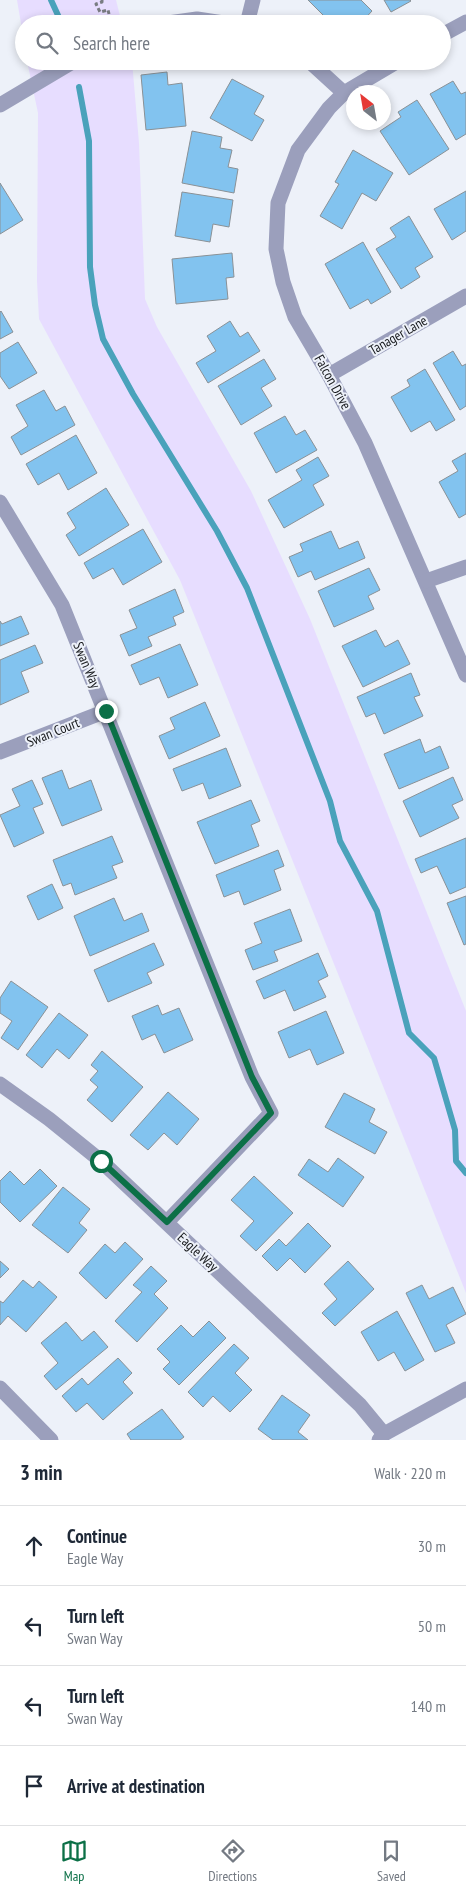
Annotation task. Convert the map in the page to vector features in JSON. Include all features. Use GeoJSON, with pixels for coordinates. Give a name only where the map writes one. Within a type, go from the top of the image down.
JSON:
{"type":"FeatureCollection","features":[{"type":"Feature","properties":{"kind":"street"},"geometry":{"type":"LineString","coordinates":[[249,15],[253,0]]}},
{"type":"Feature","properties":{"kind":"street"},"geometry":{"type":"LineString","coordinates":[[451,30],[466,22]]}},
{"type":"Feature","properties":{"kind":"street"},"geometry":{"type":"LineString","coordinates":[[0,105],[59,70]]}},
{"type":"Feature","properties":{"kind":"street"},"geometry":{"type":"LineString","coordinates":[[319,70],[344,93]]}},
{"type":"Feature","properties":{"kind":"street","name":"Falcon Drive"},"geometry":{"type":"LineString","coordinates":[[383,70],[344,93],[329,108],[298,150],[278,203],[276,249],[283,282],[295,317],[329,374],[365,443],[466,675]]}},
{"type":"Feature","properties":{"kind":"street","name":"Tanager Lane"},"geometry":{"type":"LineString","coordinates":[[329,374],[466,296]]}},
{"type":"Feature","properties":{"kind":"street","name":"Swan Way"},"geometry":{"type":"LineString","coordinates":[[0,502],[62,604],[252,1077],[271,1113],[167,1222]]}},
{"type":"Feature","properties":{"kind":"street"},"geometry":{"type":"LineString","coordinates":[[426,582],[466,567]]}},
{"type":"Feature","properties":{"kind":"street","name":"Swan Court"},"geometry":{"type":"LineString","coordinates":[[0,752],[106,711]]}},
{"type":"Feature","properties":{"kind":"street","name":"Eagle Way"},"geometry":{"type":"LineString","coordinates":[[0,1084],[50,1119],[101,1161],[360,1405],[382,1437]]}},
{"type":"Feature","properties":{"kind":"street"},"geometry":{"type":"LineString","coordinates":[[0,1388],[51,1440]]}},
{"type":"Feature","properties":{"kind":"street"},"geometry":{"type":"LineString","coordinates":[[382,1437],[466,1389]]}},
{"type":"Feature","properties":{"kind":"path"},"geometry":{"type":"LineString","coordinates":[[102,0],[102,2],[96,4],[100,12],[108,10],[109,14]]}},
{"type":"Feature","properties":{"kind":"shaded area"},"geometry":{"type":"Polygon","coordinates":[[[17,0],[116,0],[120,15],[20,15],[17,0]]]}},
{"type":"Feature","properties":{"kind":"shaded area"},"geometry":{"type":"Polygon","coordinates":[[[29,70],[133,70],[139,143],[145,299],[157,327],[251,491],[310,619],[466,1011],[466,1293],[180,580],[39,319],[37,281],[38,113],[29,70]]]}},
{"type":"Feature","properties":{"kind":"building"},"geometry":{"type":"Polygon","coordinates":[[[308,0],[361,0],[372,11],[368,15],[323,15],[308,0]]]}},
{"type":"Feature","properties":{"kind":"building"},"geometry":{"type":"Polygon","coordinates":[[[384,0],[410,0],[411,1],[391,12],[384,0]]]}},
{"type":"Feature","properties":{"kind":"building"},"geometry":{"type":"Polygon","coordinates":[[[167,72],[168,85],[182,83],[186,126],[146,130],[141,75],[167,72]]]}},
{"type":"Feature","properties":{"kind":"building"},"geometry":{"type":"Polygon","coordinates":[[[232,79],[264,96],[254,114],[264,120],[252,141],[210,118],[232,79]]]}},
{"type":"Feature","properties":{"kind":"building"},"geometry":{"type":"Polygon","coordinates":[[[453,81],[461,94],[466,92],[466,134],[456,140],[430,94],[453,81]]]}},
{"type":"Feature","properties":{"kind":"building"},"geometry":{"type":"Polygon","coordinates":[[[417,100],[449,149],[409,175],[380,131],[391,130],[391,124],[401,117],[398,112],[417,100]]]}},
{"type":"Feature","properties":{"kind":"building"},"geometry":{"type":"Polygon","coordinates":[[[192,131],[222,137],[220,148],[232,150],[228,167],[238,169],[234,193],[182,183],[192,131]]]}},
{"type":"Feature","properties":{"kind":"building"},"geometry":{"type":"Polygon","coordinates":[[[353,150],[393,173],[376,201],[362,193],[342,229],[320,216],[339,184],[335,182],[353,150]]]}},
{"type":"Feature","properties":{"kind":"building"},"geometry":{"type":"Polygon","coordinates":[[[0,183],[23,220],[0,234],[0,183]]]}},
{"type":"Feature","properties":{"kind":"building"},"geometry":{"type":"Polygon","coordinates":[[[466,191],[466,231],[452,240],[434,209],[466,191]]]}},
{"type":"Feature","properties":{"kind":"building"},"geometry":{"type":"Polygon","coordinates":[[[182,192],[233,200],[229,227],[213,224],[210,242],[175,236],[182,192]]]}},
{"type":"Feature","properties":{"kind":"building"},"geometry":{"type":"Polygon","coordinates":[[[409,216],[433,257],[415,268],[420,277],[401,289],[376,249],[396,237],[390,228],[409,216]]]}},
{"type":"Feature","properties":{"kind":"building"},"geometry":{"type":"Polygon","coordinates":[[[363,242],[391,292],[371,304],[368,299],[350,309],[325,264],[363,242]]]}},
{"type":"Feature","properties":{"kind":"building"},"geometry":{"type":"Polygon","coordinates":[[[232,253],[234,277],[226,278],[228,299],[176,304],[172,259],[232,253]]]}},
{"type":"Feature","properties":{"kind":"building"},"geometry":{"type":"Polygon","coordinates":[[[0,312],[13,332],[0,339],[0,312]]]}},
{"type":"Feature","properties":{"kind":"building"},"geometry":{"type":"Polygon","coordinates":[[[230,321],[240,337],[248,332],[260,351],[208,383],[196,363],[216,351],[207,336],[230,321]]]}},
{"type":"Feature","properties":{"kind":"building"},"geometry":{"type":"Polygon","coordinates":[[[18,342],[37,373],[9,389],[0,376],[0,353],[18,342]]]}},
{"type":"Feature","properties":{"kind":"building"},"geometry":{"type":"Polygon","coordinates":[[[453,351],[462,366],[466,364],[466,406],[460,410],[433,363],[453,351]]]}},
{"type":"Feature","properties":{"kind":"building"},"geometry":{"type":"Polygon","coordinates":[[[264,359],[276,379],[261,388],[272,406],[241,425],[218,386],[264,359]]]}},
{"type":"Feature","properties":{"kind":"building"},"geometry":{"type":"Polygon","coordinates":[[[425,369],[455,420],[436,431],[430,421],[411,432],[391,397],[410,386],[407,380],[425,369]]]}},
{"type":"Feature","properties":{"kind":"building"},"geometry":{"type":"Polygon","coordinates":[[[44,390],[56,411],[65,406],[75,425],[21,455],[11,437],[28,426],[16,405],[44,390]]]}},
{"type":"Feature","properties":{"kind":"building"},"geometry":{"type":"Polygon","coordinates":[[[285,416],[296,435],[305,430],[317,450],[276,473],[254,433],[285,416]]]}},
{"type":"Feature","properties":{"kind":"building"},"geometry":{"type":"Polygon","coordinates":[[[76,435],[97,473],[68,490],[59,473],[38,485],[26,464],[76,435]]]}},
{"type":"Feature","properties":{"kind":"building"},"geometry":{"type":"Polygon","coordinates":[[[466,453],[466,514],[459,518],[439,482],[458,471],[452,461],[466,453]]]}},
{"type":"Feature","properties":{"kind":"building"},"geometry":{"type":"Polygon","coordinates":[[[318,457],[329,476],[313,485],[324,505],[284,528],[268,500],[302,480],[296,470],[318,457]]]}},
{"type":"Feature","properties":{"kind":"building"},"geometry":{"type":"Polygon","coordinates":[[[106,488],[129,525],[79,556],[66,535],[76,528],[67,513],[106,488]]]}},
{"type":"Feature","properties":{"kind":"building"},"geometry":{"type":"Polygon","coordinates":[[[143,529],[162,562],[123,585],[113,568],[93,579],[84,563],[143,529]]]}},
{"type":"Feature","properties":{"kind":"building"},"geometry":{"type":"Polygon","coordinates":[[[331,531],[339,549],[358,541],[365,558],[315,580],[311,571],[298,577],[289,557],[303,551],[300,544],[331,531]]]}},
{"type":"Feature","properties":{"kind":"building"},"geometry":{"type":"Polygon","coordinates":[[[369,568],[380,590],[368,596],[374,609],[334,627],[318,591],[369,568]]]}},
{"type":"Feature","properties":{"kind":"building"},"geometry":{"type":"Polygon","coordinates":[[[175,589],[184,612],[173,617],[176,625],[148,637],[152,646],[129,656],[120,635],[137,628],[129,610],[175,589]]]}},
{"type":"Feature","properties":{"kind":"building"},"geometry":{"type":"Polygon","coordinates":[[[21,616],[29,634],[0,646],[0,621],[2,624],[21,616]]]}},
{"type":"Feature","properties":{"kind":"building"},"geometry":{"type":"Polygon","coordinates":[[[376,630],[385,647],[398,640],[410,664],[363,687],[342,646],[376,630]]]}},
{"type":"Feature","properties":{"kind":"building"},"geometry":{"type":"Polygon","coordinates":[[[180,644],[198,685],[168,698],[159,677],[140,685],[131,665],[180,644]]]}},
{"type":"Feature","properties":{"kind":"building"},"geometry":{"type":"Polygon","coordinates":[[[35,645],[43,663],[21,672],[29,692],[0,705],[0,660],[35,645]]]}},
{"type":"Feature","properties":{"kind":"building"},"geometry":{"type":"Polygon","coordinates":[[[411,673],[420,695],[414,697],[423,716],[384,734],[375,713],[366,717],[357,697],[411,673]]]}},
{"type":"Feature","properties":{"kind":"building"},"geometry":{"type":"Polygon","coordinates":[[[205,702],[220,736],[169,759],[159,736],[175,729],[170,718],[205,702]]]}},
{"type":"Feature","properties":{"kind":"building"},"geometry":{"type":"Polygon","coordinates":[[[420,739],[425,753],[440,746],[449,768],[399,789],[384,754],[420,739]]]}},
{"type":"Feature","properties":{"kind":"building"},"geometry":{"type":"Polygon","coordinates":[[[226,748],[241,786],[209,799],[203,783],[182,791],[173,769],[226,748]]]}},
{"type":"Feature","properties":{"kind":"building"},"geometry":{"type":"Polygon","coordinates":[[[62,770],[69,789],[91,780],[102,810],[62,826],[42,778],[62,770]]]}},
{"type":"Feature","properties":{"kind":"building"},"geometry":{"type":"Polygon","coordinates":[[[453,777],[463,800],[452,805],[459,818],[420,837],[403,801],[453,777]]]}},
{"type":"Feature","properties":{"kind":"building"},"geometry":{"type":"Polygon","coordinates":[[[32,780],[43,804],[33,808],[44,833],[14,847],[0,815],[20,806],[12,789],[32,780]]]}},
{"type":"Feature","properties":{"kind":"building"},"geometry":{"type":"Polygon","coordinates":[[[251,800],[260,821],[251,825],[259,846],[215,864],[197,822],[251,800]]]}},
{"type":"Feature","properties":{"kind":"building"},"geometry":{"type":"Polygon","coordinates":[[[112,836],[123,862],[112,866],[117,878],[75,895],[71,883],[63,886],[53,860],[112,836]]]}},
{"type":"Feature","properties":{"kind":"building"},"geometry":{"type":"Polygon","coordinates":[[[466,838],[466,887],[450,894],[437,866],[421,873],[415,859],[466,838]]]}},
{"type":"Feature","properties":{"kind":"building"},"geometry":{"type":"Polygon","coordinates":[[[278,850],[284,866],[274,870],[281,890],[244,905],[239,891],[224,897],[216,875],[278,850]]]}},
{"type":"Feature","properties":{"kind":"building"},"geometry":{"type":"Polygon","coordinates":[[[52,884],[63,908],[38,920],[27,896],[52,884]]]}},
{"type":"Feature","properties":{"kind":"building"},"geometry":{"type":"Polygon","coordinates":[[[466,896],[466,944],[464,945],[447,903],[466,896]]]}},
{"type":"Feature","properties":{"kind":"building"},"geometry":{"type":"Polygon","coordinates":[[[114,898],[124,921],[142,913],[149,931],[90,956],[74,916],[114,898]]]}},
{"type":"Feature","properties":{"kind":"building"},"geometry":{"type":"Polygon","coordinates":[[[290,909],[302,941],[274,951],[278,961],[253,970],[245,950],[262,943],[254,923],[290,909]]]}},
{"type":"Feature","properties":{"kind":"building"},"geometry":{"type":"Polygon","coordinates":[[[154,943],[164,965],[147,973],[152,983],[108,1002],[94,970],[154,943]]]}},
{"type":"Feature","properties":{"kind":"building"},"geometry":{"type":"Polygon","coordinates":[[[318,953],[328,976],[318,981],[326,997],[294,1011],[285,990],[264,999],[256,981],[318,953]]]}},
{"type":"Feature","properties":{"kind":"building"},"geometry":{"type":"Polygon","coordinates":[[[11,981],[48,1007],[18,1050],[1,1038],[12,1021],[0,1013],[0,998],[11,981]]]}},
{"type":"Feature","properties":{"kind":"building"},"geometry":{"type":"Polygon","coordinates":[[[158,1005],[162,1015],[179,1008],[193,1040],[164,1053],[155,1034],[142,1040],[132,1016],[158,1005]]]}},
{"type":"Feature","properties":{"kind":"building"},"geometry":{"type":"Polygon","coordinates":[[[326,1011],[344,1053],[317,1065],[310,1049],[289,1058],[278,1032],[326,1011]]]}},
{"type":"Feature","properties":{"kind":"building"},"geometry":{"type":"Polygon","coordinates":[[[59,1013],[88,1035],[69,1059],[57,1049],[42,1068],[26,1055],[59,1013]]]}},
{"type":"Feature","properties":{"kind":"building"},"geometry":{"type":"Polygon","coordinates":[[[102,1051],[143,1087],[112,1122],[87,1100],[98,1087],[90,1080],[98,1071],[91,1065],[102,1051]]]}},
{"type":"Feature","properties":{"kind":"building"},"geometry":{"type":"Polygon","coordinates":[[[168,1092],[199,1119],[177,1145],[164,1133],[148,1150],[130,1135],[168,1092]]]}},
{"type":"Feature","properties":{"kind":"building"},"geometry":{"type":"Polygon","coordinates":[[[344,1093],[375,1109],[369,1122],[387,1132],[375,1154],[325,1127],[344,1093]]]}},
{"type":"Feature","properties":{"kind":"building"},"geometry":{"type":"Polygon","coordinates":[[[338,1158],[364,1177],[343,1207],[298,1175],[309,1159],[328,1172],[338,1158]]]}},
{"type":"Feature","properties":{"kind":"building"},"geometry":{"type":"Polygon","coordinates":[[[40,1169],[57,1186],[20,1222],[0,1202],[0,1181],[10,1171],[24,1185],[40,1169]]]}},
{"type":"Feature","properties":{"kind":"building"},"geometry":{"type":"Polygon","coordinates":[[[254,1176],[293,1213],[256,1251],[240,1236],[254,1221],[231,1200],[254,1176]]]}},
{"type":"Feature","properties":{"kind":"building"},"geometry":{"type":"Polygon","coordinates":[[[63,1187],[90,1209],[79,1223],[87,1230],[68,1253],[32,1225],[63,1187]]]}},
{"type":"Feature","properties":{"kind":"building"},"geometry":{"type":"Polygon","coordinates":[[[308,1223],[331,1246],[305,1273],[290,1258],[277,1271],[262,1256],[279,1239],[286,1246],[308,1223]]]}},
{"type":"Feature","properties":{"kind":"building"},"geometry":{"type":"Polygon","coordinates":[[[125,1242],[143,1259],[106,1299],[79,1273],[105,1244],[115,1253],[125,1242]]]}},
{"type":"Feature","properties":{"kind":"building"},"geometry":{"type":"Polygon","coordinates":[[[0,1261],[9,1269],[0,1278],[0,1261]]]}},
{"type":"Feature","properties":{"kind":"building"},"geometry":{"type":"Polygon","coordinates":[[[348,1261],[374,1289],[335,1326],[322,1313],[337,1299],[324,1284],[348,1261]]]}},
{"type":"Feature","properties":{"kind":"building"},"geometry":{"type":"Polygon","coordinates":[[[151,1266],[167,1281],[154,1294],[168,1308],[137,1342],[115,1321],[142,1292],[133,1285],[151,1266]]]}},
{"type":"Feature","properties":{"kind":"building"},"geometry":{"type":"Polygon","coordinates":[[[23,1280],[33,1288],[39,1281],[57,1297],[26,1332],[8,1316],[0,1325],[0,1301],[3,1303],[23,1280]]]}},
{"type":"Feature","properties":{"kind":"building"},"geometry":{"type":"Polygon","coordinates":[[[422,1285],[429,1299],[453,1287],[466,1314],[446,1325],[455,1343],[435,1352],[406,1293],[422,1285]]]}},
{"type":"Feature","properties":{"kind":"building"},"geometry":{"type":"Polygon","coordinates":[[[397,1311],[424,1360],[405,1371],[394,1352],[378,1361],[361,1332],[397,1311]]]}},
{"type":"Feature","properties":{"kind":"building"},"geometry":{"type":"Polygon","coordinates":[[[209,1321],[226,1338],[179,1385],[163,1369],[170,1362],[157,1349],[181,1325],[193,1337],[209,1321]]]}},
{"type":"Feature","properties":{"kind":"building"},"geometry":{"type":"Polygon","coordinates":[[[66,1322],[82,1341],[94,1331],[108,1347],[56,1390],[44,1376],[58,1363],[41,1343],[66,1322]]]}},
{"type":"Feature","properties":{"kind":"building"},"geometry":{"type":"Polygon","coordinates":[[[234,1344],[249,1358],[235,1373],[252,1390],[230,1412],[213,1396],[203,1407],[188,1392],[234,1344]]]}},
{"type":"Feature","properties":{"kind":"building"},"geometry":{"type":"Polygon","coordinates":[[[118,1358],[132,1373],[123,1382],[133,1393],[103,1420],[87,1403],[76,1412],[62,1396],[82,1378],[88,1385],[118,1358]]]}},
{"type":"Feature","properties":{"kind":"building"},"geometry":{"type":"Polygon","coordinates":[[[282,1395],[310,1415],[298,1432],[308,1440],[273,1440],[258,1429],[282,1395]]]}},
{"type":"Feature","properties":{"kind":"building"},"geometry":{"type":"Polygon","coordinates":[[[162,1409],[184,1437],[180,1440],[131,1440],[127,1434],[162,1409]]]}},
{"type":"Feature","properties":{"kind":"waterway"},"geometry":{"type":"LineString","coordinates":[[51,0],[58,15]]}},
{"type":"Feature","properties":{"kind":"waterway"},"geometry":{"type":"LineString","coordinates":[[79,87],[89,141],[90,267],[95,305],[103,339],[133,394],[217,531],[247,588],[330,801],[340,841],[377,911],[409,1033],[434,1058],[455,1130],[456,1161],[466,1173]]}},
{"type":"Feature","properties":{"kind":"route"},"geometry":{"type":"LineString","coordinates":[[101,1161],[167,1222],[271,1113],[252,1077],[106,711]]}}]}
